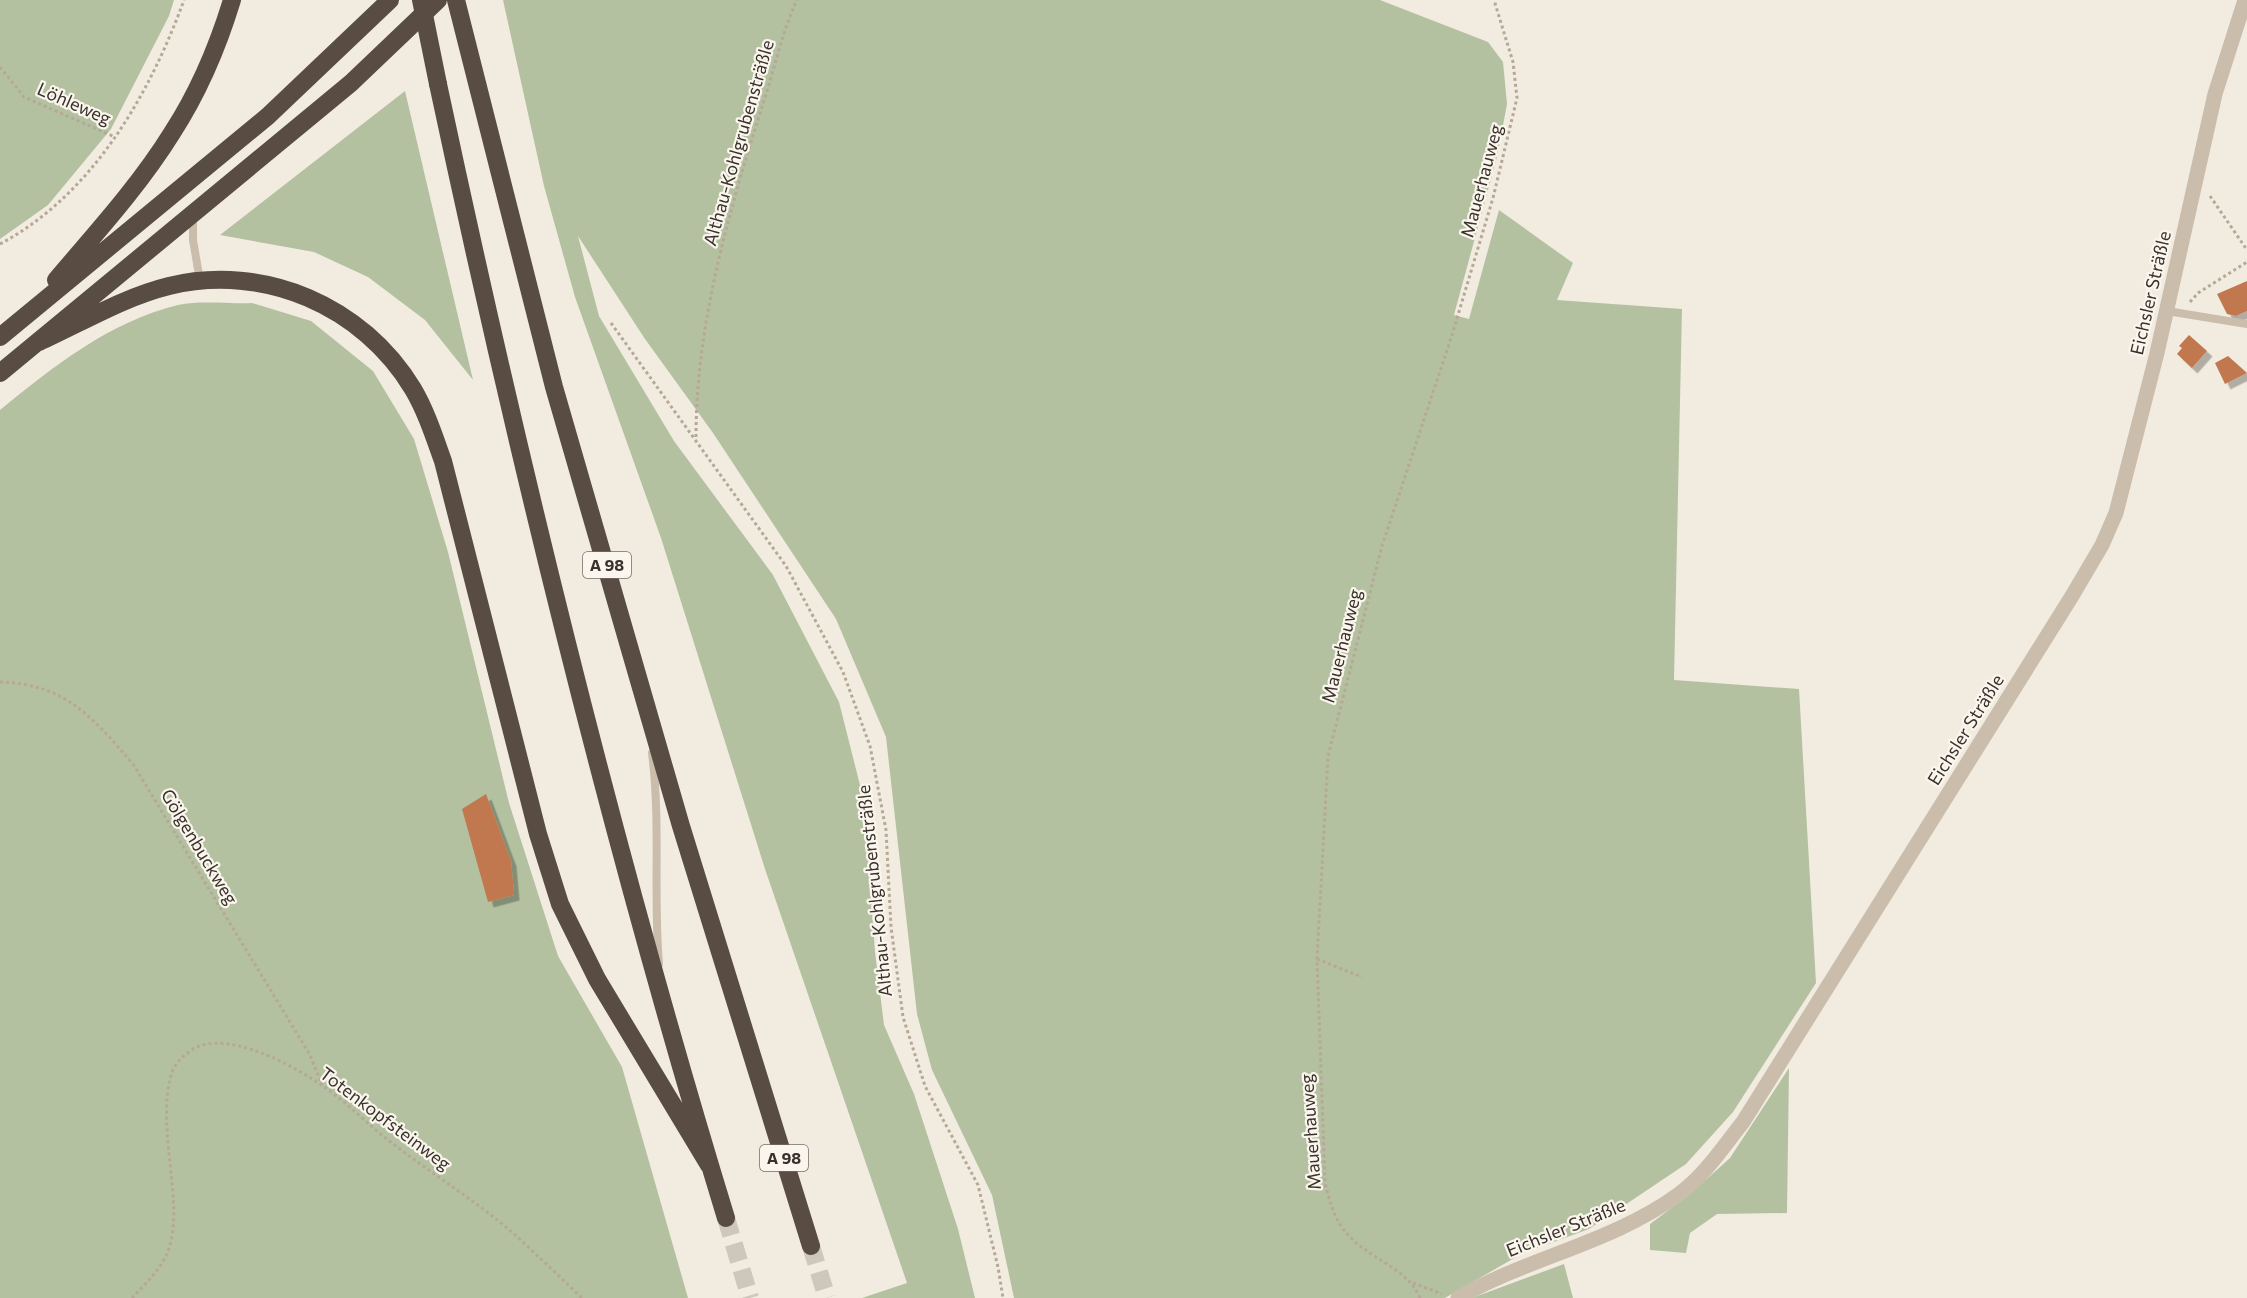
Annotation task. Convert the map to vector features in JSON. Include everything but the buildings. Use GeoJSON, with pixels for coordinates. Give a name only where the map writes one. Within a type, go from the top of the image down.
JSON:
{"type":"FeatureCollection","features":[{"type":"Feature","properties":{"kind":"highway"},"geometry":{"type":"LineString","coordinates":[[0,337],[49,288],[152,163],[173,133],[194,94],[232,0]]}},
{"type":"Feature","properties":{"kind":"highway"},"geometry":{"type":"LineString","coordinates":[[0,337],[268,116],[390,0]]}},
{"type":"Feature","properties":{"kind":"highway"},"geometry":{"type":"LineString","coordinates":[[421,0],[534,513],[663,1006],[726,1218]]}},
{"type":"Feature","properties":{"kind":"highway"},"geometry":{"type":"LineString","coordinates":[[0,373],[351,83],[438,0]]}},
{"type":"Feature","properties":{"kind":"highway","name":"A 98"},"geometry":{"type":"LineString","coordinates":[[456,0],[468,57],[554,387],[681,826],[811,1246]]}},
{"type":"Feature","properties":{"kind":"highway"},"geometry":{"type":"LineString","coordinates":[[39,342],[147,294],[200,281],[229,279],[260,283],[298,293],[334,310],[363,330],[388,355],[413,389],[428,418],[443,460],[538,834],[560,904],[597,979],[710,1166]]}},
{"type":"Feature","properties":{"kind":"street","name":"Eichsler Sträßle"},"geometry":{"type":"LineString","coordinates":[[1459,1297],[1510,1272],[1605,1236],[1644,1217],[1680,1193],[1711,1164],[1743,1122],[2102,545],[2116,513],[2173,313],[2197,177],[2215,94],[2245,0]]}},
{"type":"Feature","properties":{"kind":"lane"},"geometry":{"type":"LineString","coordinates":[[193,214],[193,240],[200,281]]}},
{"type":"Feature","properties":{"kind":"lane"},"geometry":{"type":"LineString","coordinates":[[2173,313],[2247,324]]}},
{"type":"Feature","properties":{"kind":"lane"},"geometry":{"type":"LineString","coordinates":[[645,696],[654,765],[656,914],[663,1006]]}},
{"type":"Feature","properties":{"kind":"path"},"geometry":{"type":"LineString","coordinates":[[0,244],[46,215],[73,189],[115,137],[152,75],[184,0]]}},
{"type":"Feature","properties":{"kind":"path","name":"Althau-Kohlgrubensträßle"},"geometry":{"type":"LineString","coordinates":[[696,438],[696,404],[702,345],[727,218],[797,0]]}},
{"type":"Feature","properties":{"kind":"path","name":"Mauerhauweg"},"geometry":{"type":"LineString","coordinates":[[1459,1297],[1443,1294],[1413,1282],[1350,1238],[1334,1217],[1325,1183],[1317,959],[1328,756],[1382,546],[1452,335],[1493,198],[1517,98],[1512,62],[1494,0]]}},
{"type":"Feature","properties":{"kind":"path","name":"Löhleweg"},"geometry":{"type":"LineString","coordinates":[[0,67],[24,97],[115,137]]}},
{"type":"Feature","properties":{"kind":"path"},"geometry":{"type":"LineString","coordinates":[[2197,177],[2247,250]]}},
{"type":"Feature","properties":{"kind":"path"},"geometry":{"type":"LineString","coordinates":[[2173,313],[2198,293],[2247,262]]}},
{"type":"Feature","properties":{"kind":"path","name":"Althau-Kohlgrubensträßle"},"geometry":{"type":"LineString","coordinates":[[611,322],[786,566],[843,672],[870,746],[886,830],[891,927],[903,1017],[926,1086],[978,1185],[998,1267],[1003,1298]]}},
{"type":"Feature","properties":{"kind":"path","name":"Gölgenbuckweg"},"geometry":{"type":"LineString","coordinates":[[0,682],[44,688],[65,698],[98,724],[133,764],[310,1055],[323,1086]]}},
{"type":"Feature","properties":{"kind":"path"},"geometry":{"type":"LineString","coordinates":[[1317,959],[1362,977]]}},
{"type":"Feature","properties":{"kind":"path","name":"Totenkopfsteinweg"},"geometry":{"type":"LineString","coordinates":[[132,1298],[157,1270],[167,1254],[172,1234],[165,1120],[167,1092],[173,1069],[183,1056],[197,1047],[213,1043],[253,1050],[323,1086],[396,1146],[512,1232],[582,1298]]}},
{"type":"Feature","properties":{"kind":"path"},"geometry":{"type":"LineString","coordinates":[[1413,1282],[1420,1298]]}},
{"type":"Feature","properties":{"kind":"green space"},"geometry":{"type":"Polygon","coordinates":[[[0,0],[174,0],[169,16],[111,129],[48,205],[0,239],[0,0]]]}},
{"type":"Feature","properties":{"kind":"green space"},"geometry":{"type":"Polygon","coordinates":[[[503,0],[1380,0],[1488,42],[1503,62],[1507,104],[1497,157],[1454,315],[1469,319],[1499,210],[1573,263],[1557,300],[1682,309],[1674,680],[1799,689],[1816,983],[1733,1112],[1686,1164],[1589,1229],[1523,1253],[1445,1298],[1014,1298],[992,1195],[932,1070],[917,1014],[886,737],[836,619],[713,433],[645,339],[578,236],[599,316],[674,441],[773,575],[839,702],[864,801],[875,952],[884,1025],[914,1094],[958,1229],[975,1298],[862,1298],[907,1283],[765,869],[661,538],[575,297],[544,186],[503,0]]]}},
{"type":"Feature","properties":{"kind":"green space"},"geometry":{"type":"Polygon","coordinates":[[[405,91],[473,380],[425,320],[368,277],[314,252],[220,235],[405,91]]]}},
{"type":"Feature","properties":{"kind":"green space"},"geometry":{"type":"Polygon","coordinates":[[[205,302],[252,303],[311,321],[373,371],[414,439],[448,552],[509,803],[558,956],[622,1067],[688,1298],[0,1298],[0,410],[83,347],[129,322],[178,305],[205,302]]]}},
{"type":"Feature","properties":{"kind":"green space"},"geometry":{"type":"Polygon","coordinates":[[[1789,1068],[1787,1213],[1717,1214],[1690,1233],[1686,1253],[1650,1250],[1650,1224],[1689,1195],[1730,1158],[1789,1068]]]}},
{"type":"Feature","properties":{"kind":"green space"},"geometry":{"type":"Polygon","coordinates":[[[1564,1264],[1573,1298],[1472,1298],[1564,1264]]]}},
{"type":"Feature","properties":{"kind":"tunnel"},"geometry":{"type":"LineString","coordinates":[[726,1218],[750,1298]]}},
{"type":"Feature","properties":{"kind":"tunnel"},"geometry":{"type":"LineString","coordinates":[[811,1246],[827,1298]]}}]}
